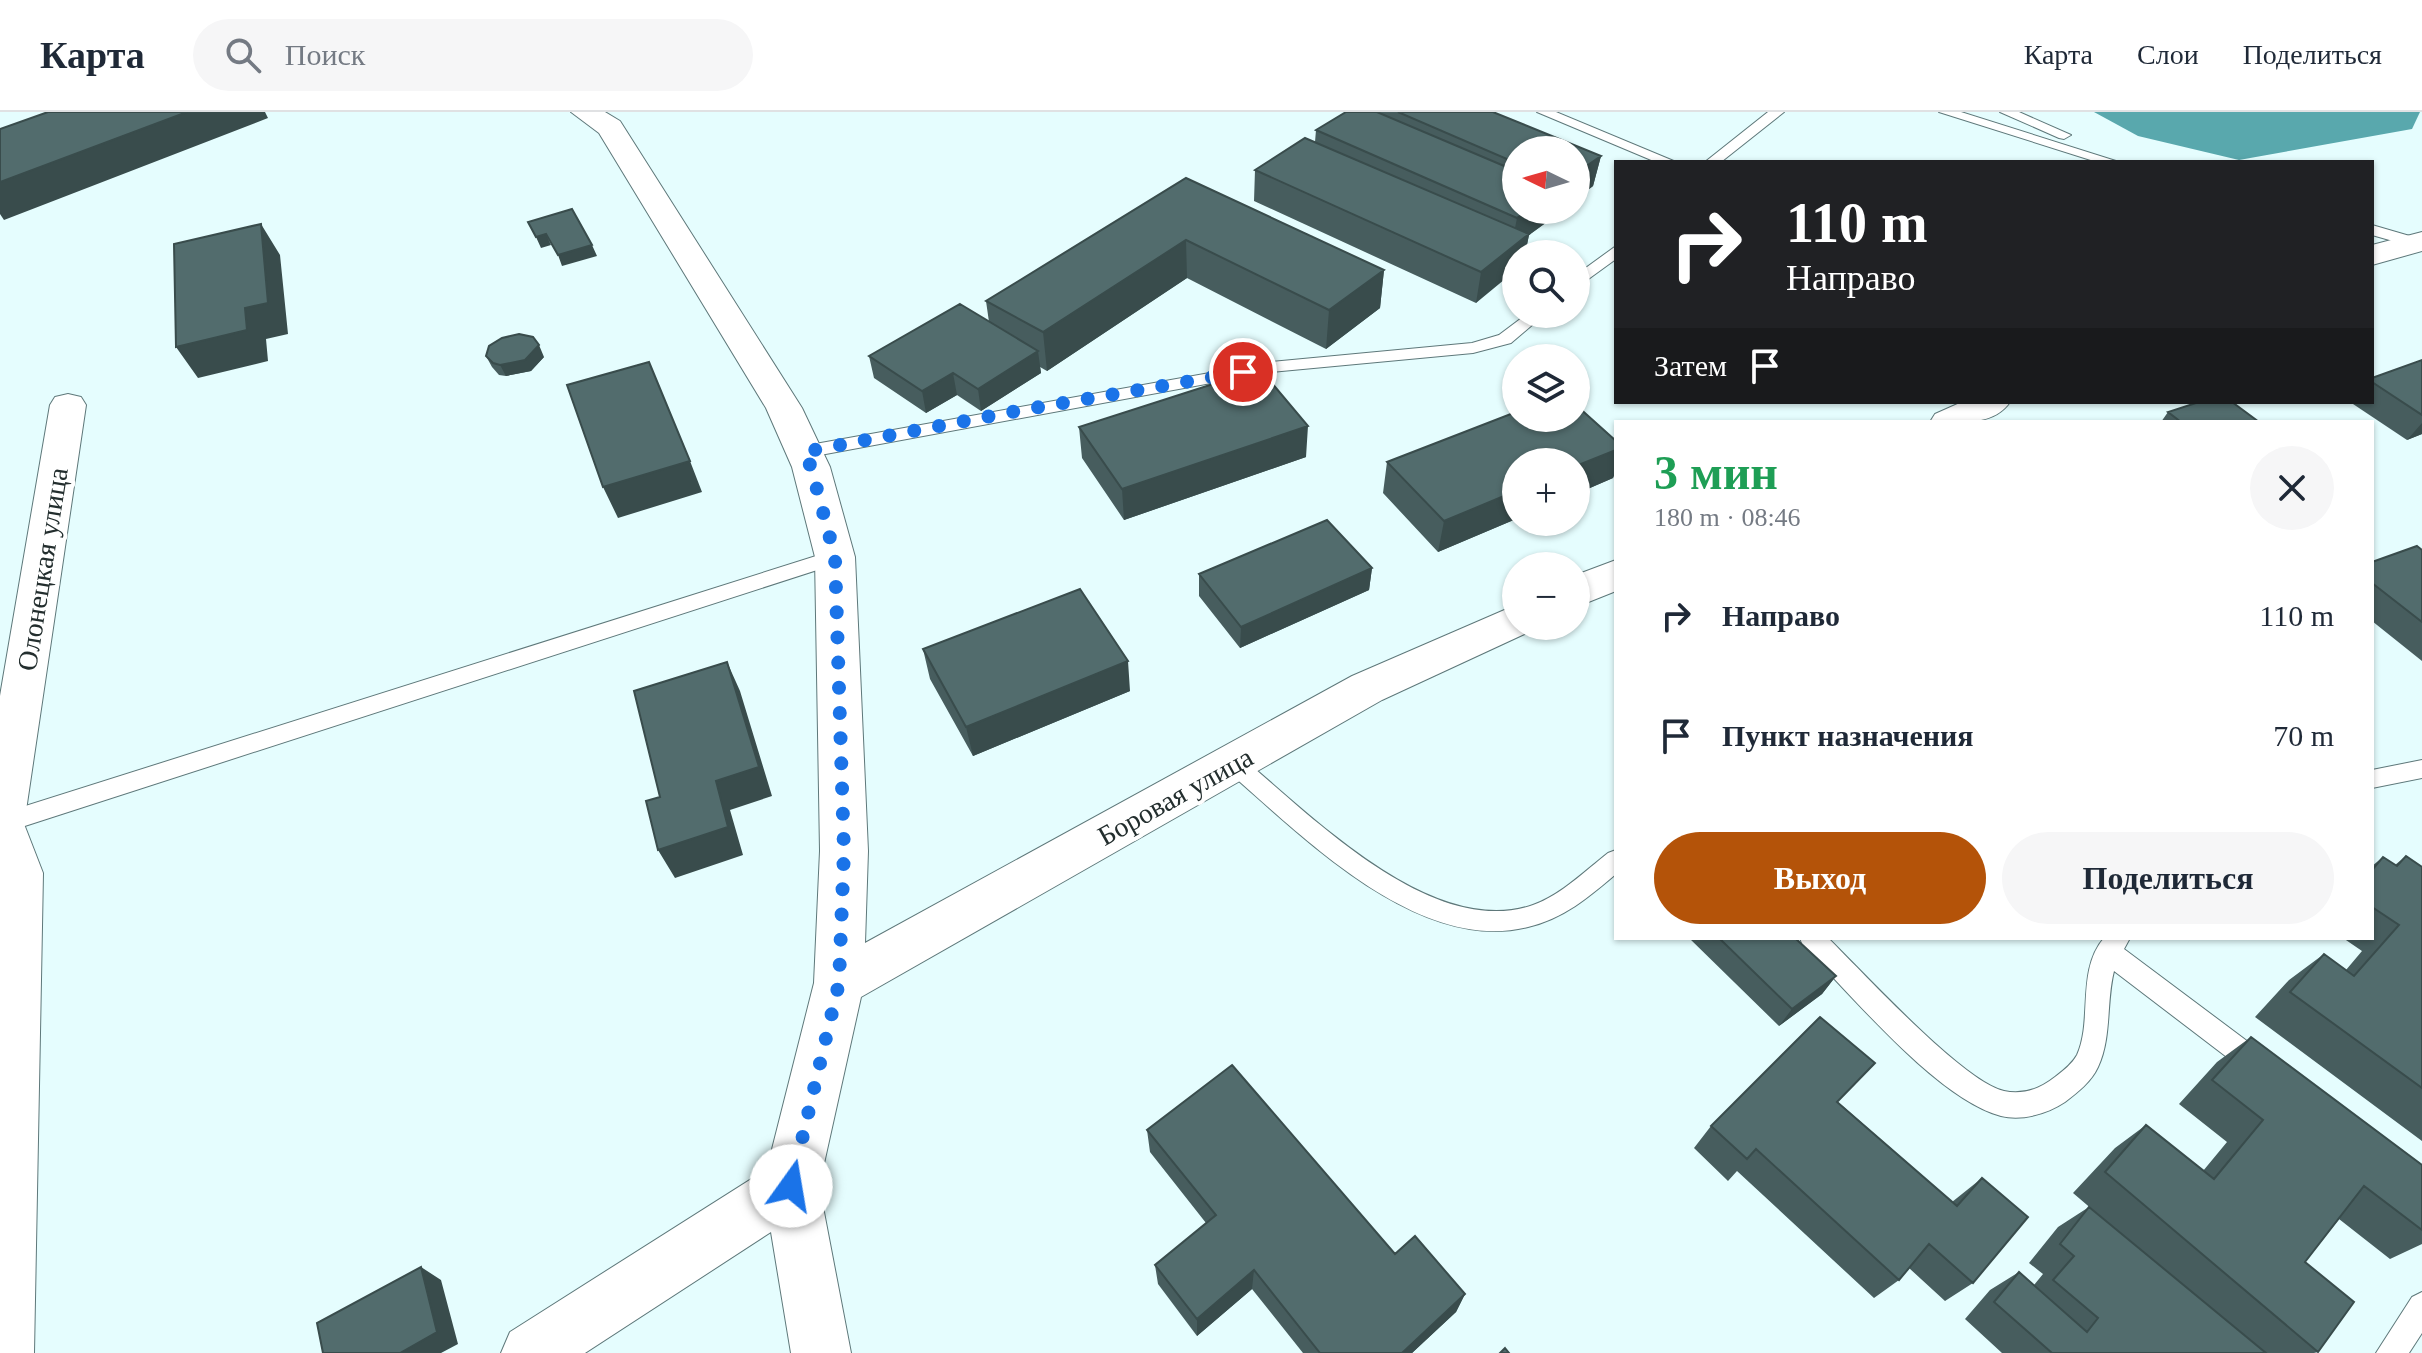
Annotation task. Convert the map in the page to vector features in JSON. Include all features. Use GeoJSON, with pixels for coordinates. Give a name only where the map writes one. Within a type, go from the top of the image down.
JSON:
{"type":"FeatureCollection","features":[{"type":"Feature","properties":{"kind":"street"},"geometry":{"type":"LineString","coordinates":[[585,112],[610,127],[784,408],[811,467],[835,557],[844,851],[839,983],[791,1186],[821,1353]]}},
{"type":"Feature","properties":{"kind":"street"},"geometry":{"type":"LineString","coordinates":[[2374,254],[2418,242]]}},
{"type":"Feature","properties":{"kind":"street"},"geometry":{"type":"LineString","coordinates":[[1952,420],[1988,404]]}},
{"type":"Feature","properties":{"kind":"street","name":"Олонецкая улица"},"geometry":{"type":"LineString","coordinates":[[4,1353],[19,873],[0,824],[68,405]]}},
{"type":"Feature","properties":{"kind":"street"},"geometry":{"type":"LineString","coordinates":[[1590,586],[1614,575]]}},
{"type":"Feature","properties":{"kind":"street","name":"Боровая улица"},"geometry":{"type":"LineString","coordinates":[[839,983],[1367,688],[1502,626]]}},
{"type":"Feature","properties":{"kind":"street"},"geometry":{"type":"LineString","coordinates":[[531,1353],[791,1186]]}},
{"type":"Feature","properties":{"kind":"lane"},"geometry":{"type":"LineString","coordinates":[[1544,112],[1664,160]]}},
{"type":"Feature","properties":{"kind":"lane"},"geometry":{"type":"LineString","coordinates":[[1715,160],[1777,112]]}},
{"type":"Feature","properties":{"kind":"lane"},"geometry":{"type":"LineString","coordinates":[[1946,112],[2105,160]]}},
{"type":"Feature","properties":{"kind":"lane"},"geometry":{"type":"LineString","coordinates":[[2007,112],[2118,160]]}},
{"type":"Feature","properties":{"kind":"lane"},"geometry":{"type":"LineString","coordinates":[[2374,231],[2418,242]]}},
{"type":"Feature","properties":{"kind":"lane"},"geometry":{"type":"LineString","coordinates":[[1590,272],[1614,253]]}},
{"type":"Feature","properties":{"kind":"lane"},"geometry":{"type":"LineString","coordinates":[[804,452],[1271,367],[1473,348],[1505,339],[1519,328]]}},
{"type":"Feature","properties":{"kind":"lane"},"geometry":{"type":"LineString","coordinates":[[0,824],[835,557]]}},
{"type":"Feature","properties":{"kind":"lane"},"geometry":{"type":"LineString","coordinates":[[1233,763],[1391,888],[1423,906],[1455,917],[1490,921],[1525,918],[1564,901],[1614,862]]}},
{"type":"Feature","properties":{"kind":"lane"},"geometry":{"type":"LineString","coordinates":[[2374,779],[2422,769]]}},
{"type":"Feature","properties":{"kind":"lane"},"geometry":{"type":"LineString","coordinates":[[1814,940],[1940,1063],[1969,1087],[1997,1103],[2025,1105],[2052,1096],[2076,1077],[2089,1057],[2099,982],[2112,944],[2283,1084]]}},
{"type":"Feature","properties":{"kind":"lane"},"geometry":{"type":"LineString","coordinates":[[2391,1353],[2422,1307]]}},
{"type":"Feature","properties":{"kind":"water"},"geometry":{"type":"Polygon","coordinates":[[[2094,112],[2420,112],[2412,129],[2239,160],[2138,136],[2094,112]]]}},
{"type":"Feature","properties":{"kind":"building"},"geometry":{"type":"Polygon","coordinates":[[[48,112],[187,112],[0,182],[0,129],[48,112]]]}},
{"type":"Feature","properties":{"kind":"building"},"geometry":{"type":"Polygon","coordinates":[[[1346,112],[1377,112],[1502,165],[1502,211],[1316,130],[1346,112]]]}},
{"type":"Feature","properties":{"kind":"building"},"geometry":{"type":"Polygon","coordinates":[[[1398,112],[1493,112],[1552,136],[1502,136],[1502,157],[1398,112]]]}},
{"type":"Feature","properties":{"kind":"building"},"geometry":{"type":"Polygon","coordinates":[[[1305,138],[1529,234],[1521,240],[1502,240],[1502,255],[1481,272],[1255,170],[1305,138]]]}},
{"type":"Feature","properties":{"kind":"building"},"geometry":{"type":"Polygon","coordinates":[[[1590,152],[1601,156],[1590,163],[1590,152]]]}},
{"type":"Feature","properties":{"kind":"building"},"geometry":{"type":"Polygon","coordinates":[[[1186,178],[1384,270],[1329,310],[1186,240],[1043,332],[986,301],[1186,178]]]}},
{"type":"Feature","properties":{"kind":"building"},"geometry":{"type":"Polygon","coordinates":[[[572,209],[592,245],[558,255],[546,234],[536,237],[528,222],[572,209]]]}},
{"type":"Feature","properties":{"kind":"building"},"geometry":{"type":"Polygon","coordinates":[[[261,224],[268,303],[245,308],[247,330],[176,347],[174,244],[261,224]]]}},
{"type":"Feature","properties":{"kind":"building"},"geometry":{"type":"Polygon","coordinates":[[[960,304],[1038,351],[978,389],[953,373],[922,391],[869,356],[960,304]]]}},
{"type":"Feature","properties":{"kind":"building"},"geometry":{"type":"Polygon","coordinates":[[[519,334],[533,337],[539,345],[525,360],[500,365],[486,356],[489,346],[502,338],[519,334]]]}},
{"type":"Feature","properties":{"kind":"building"},"geometry":{"type":"Polygon","coordinates":[[[2422,360],[2422,415],[2374,383],[2374,377],[2422,360]]]}},
{"type":"Feature","properties":{"kind":"building"},"geometry":{"type":"Polygon","coordinates":[[[649,362],[690,461],[603,487],[567,385],[649,362]]]}},
{"type":"Feature","properties":{"kind":"building"},"geometry":{"type":"Polygon","coordinates":[[[1260,369],[1308,426],[1122,489],[1079,427],[1260,369]]]}},
{"type":"Feature","properties":{"kind":"building"},"geometry":{"type":"Polygon","coordinates":[[[2193,404],[2235,404],[2256,420],[2178,420],[2168,412],[2193,404]]]}},
{"type":"Feature","properties":{"kind":"building"},"geometry":{"type":"Polygon","coordinates":[[[1502,417],[1502,432],[1590,432],[1590,418],[1614,439],[1614,451],[1590,460],[1590,448],[1502,448],[1502,497],[1444,521],[1387,462],[1502,417]]]}},
{"type":"Feature","properties":{"kind":"building"},"geometry":{"type":"Polygon","coordinates":[[[1327,520],[1372,568],[1241,627],[1199,574],[1327,520]]]}},
{"type":"Feature","properties":{"kind":"building"},"geometry":{"type":"Polygon","coordinates":[[[2417,546],[2422,550],[2422,622],[2374,585],[2374,561],[2417,546]]]}},
{"type":"Feature","properties":{"kind":"building"},"geometry":{"type":"Polygon","coordinates":[[[1080,589],[1128,661],[966,727],[923,649],[1080,589]]]}},
{"type":"Feature","properties":{"kind":"building"},"geometry":{"type":"Polygon","coordinates":[[[727,662],[759,767],[716,781],[728,827],[658,850],[646,801],[660,797],[634,691],[727,662]]]}},
{"type":"Feature","properties":{"kind":"building"},"geometry":{"type":"Polygon","coordinates":[[[2406,856],[2422,867],[2422,1088],[2290,992],[2324,954],[2354,976],[2399,925],[2374,908],[2374,868],[2383,857],[2397,866],[2406,856]]]}},
{"type":"Feature","properties":{"kind":"building"},"geometry":{"type":"Polygon","coordinates":[[[1721,940],[1797,940],[1836,976],[1792,1009],[1721,940]]]}},
{"type":"Feature","properties":{"kind":"building"},"geometry":{"type":"Polygon","coordinates":[[[1820,1017],[1875,1063],[1837,1102],[1957,1206],[1982,1178],[2028,1217],[1973,1283],[1929,1244],[1899,1280],[1756,1149],[1747,1159],[1711,1126],[1820,1017]]]}},
{"type":"Feature","properties":{"kind":"building"},"geometry":{"type":"Polygon","coordinates":[[[2251,1037],[2422,1165],[2422,1230],[2364,1186],[2305,1262],[2354,1302],[2318,1352],[2105,1172],[2146,1125],[2214,1179],[2263,1120],[2212,1080],[2251,1037]]]}},
{"type":"Feature","properties":{"kind":"building"},"geometry":{"type":"Polygon","coordinates":[[[1232,1065],[1395,1254],[1415,1236],[1465,1294],[1402,1353],[1320,1353],[1254,1270],[1197,1319],[1155,1265],[1216,1215],[1147,1130],[1232,1065]]]}},
{"type":"Feature","properties":{"kind":"building"},"geometry":{"type":"Polygon","coordinates":[[[2089,1207],[2266,1353],[2052,1353],[1994,1302],[2019,1272],[2087,1332],[2098,1318],[2053,1280],[2074,1256],[2060,1244],[2089,1207]]]}},
{"type":"Feature","properties":{"kind":"building"},"geometry":{"type":"Polygon","coordinates":[[[421,1267],[437,1332],[400,1353],[323,1353],[317,1323],[421,1267]]]}},
{"type":"Feature","properties":{"kind":"route"},"geometry":{"type":"LineString","coordinates":[[791,1186],[839,983],[844,851],[835,557],[811,467],[804,452],[1243,372]]}}]}
